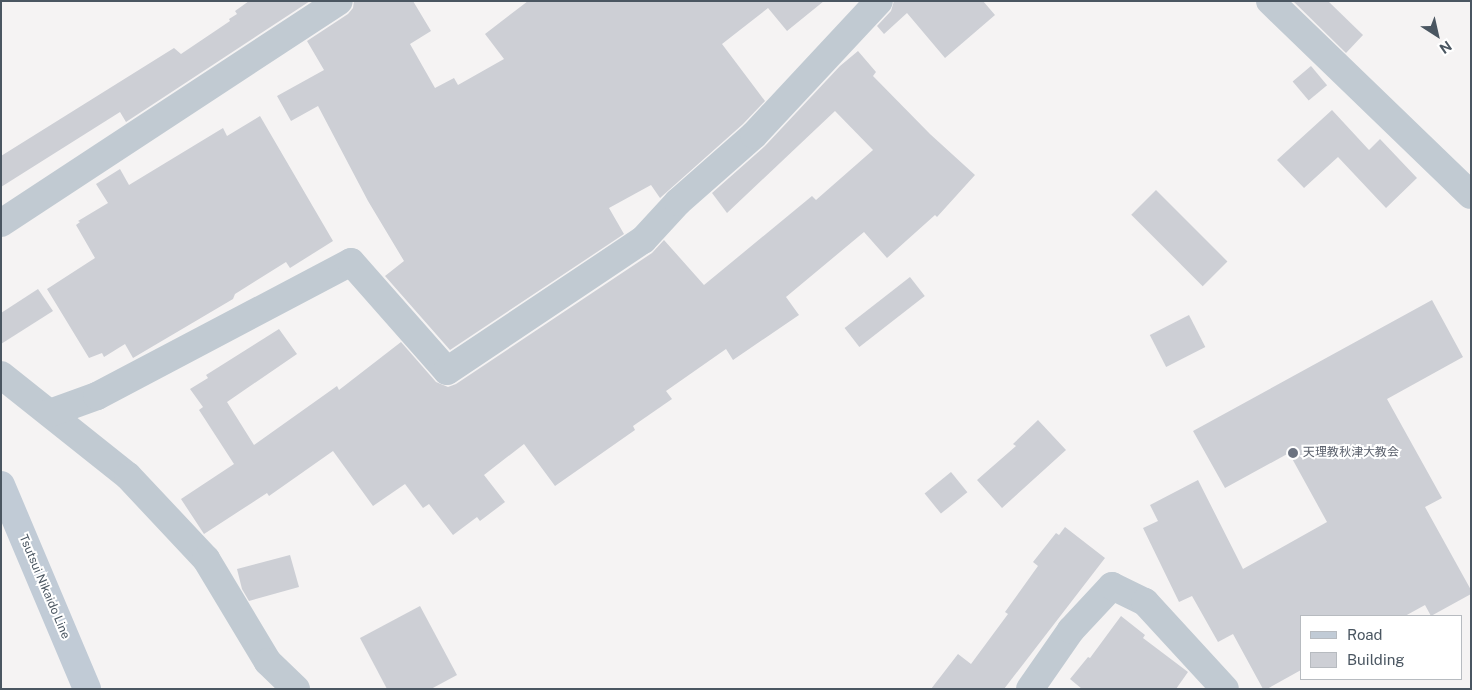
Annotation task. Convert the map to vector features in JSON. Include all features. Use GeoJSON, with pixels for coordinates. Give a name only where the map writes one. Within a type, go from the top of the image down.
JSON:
{"type":"FeatureCollection","features":[{"type":"Feature","properties":{"kind":"main road","name":"Tsutsui Nikaido Line"},"geometry":{"type":"LineString","coordinates":[[1,485],[88,689]]}},
{"type":"Feature","properties":{"kind":"street"},"geometry":{"type":"LineString","coordinates":[[1,223],[339,1]]}},
{"type":"Feature","properties":{"kind":"street"},"geometry":{"type":"LineString","coordinates":[[50,413],[97,396],[351,262],[447,371],[642,240],[678,202],[754,134],[879,1]]}},
{"type":"Feature","properties":{"kind":"street"},"geometry":{"type":"LineString","coordinates":[[1270,1],[1471,195]]}},
{"type":"Feature","properties":{"kind":"street"},"geometry":{"type":"LineString","coordinates":[[1,375],[128,476],[206,559],[268,662],[296,689]]}},
{"type":"Feature","properties":{"kind":"street"},"geometry":{"type":"LineString","coordinates":[[1030,689],[1071,630],[1112,586],[1145,602],[1216,686]]}},
{"type":"Feature","properties":{"kind":"building"},"geometry":{"type":"Polygon","coordinates":[[[249,1],[310,1],[126,122],[120,112],[1,187],[1,156],[174,48],[181,54],[230,21],[229,19],[237,14],[235,11],[249,1]]]}},
{"type":"Feature","properties":{"kind":"building"},"geometry":{"type":"Polygon","coordinates":[[[354,1],[413,1],[431,31],[410,44],[435,88],[454,78],[458,85],[504,59],[485,34],[528,1],[824,1],[787,31],[768,8],[722,44],[765,101],[743,124],[660,198],[651,185],[609,208],[624,234],[450,350],[385,276],[404,261],[368,201],[318,106],[291,121],[277,96],[324,70],[307,41],[348,14],[353,8],[354,1]]]}},
{"type":"Feature","properties":{"kind":"building"},"geometry":{"type":"Polygon","coordinates":[[[894,1],[983,1],[995,15],[945,58],[907,13],[884,34],[877,26],[891,11],[894,1]]]}},
{"type":"Feature","properties":{"kind":"building"},"geometry":{"type":"Polygon","coordinates":[[[1293,1],[1328,1],[1363,35],[1346,53],[1293,1]]]}},
{"type":"Feature","properties":{"kind":"building"},"geometry":{"type":"Polygon","coordinates":[[[858,51],[876,72],[873,76],[930,134],[975,175],[937,217],[935,215],[887,258],[864,232],[786,297],[799,315],[733,360],[726,349],[666,391],[672,399],[633,426],[635,430],[555,486],[524,444],[484,475],[505,502],[480,521],[477,517],[453,535],[429,504],[423,508],[405,484],[373,506],[333,451],[269,496],[267,493],[204,534],[181,499],[234,464],[199,410],[203,407],[190,389],[208,378],[206,375],[279,329],[297,354],[227,402],[254,445],[337,386],[339,390],[401,342],[436,382],[448,387],[456,384],[652,253],[664,240],[704,285],[812,196],[816,200],[873,150],[835,111],[727,213],[712,193],[765,146],[840,66],[858,51]]]}},
{"type":"Feature","properties":{"kind":"building"},"geometry":{"type":"Polygon","coordinates":[[[1311,66],[1327,85],[1309,101],[1293,81],[1311,66]]]}},
{"type":"Feature","properties":{"kind":"building"},"geometry":{"type":"Polygon","coordinates":[[[1332,110],[1369,150],[1380,139],[1417,178],[1386,208],[1338,157],[1304,188],[1277,160],[1332,110]]]}},
{"type":"Feature","properties":{"kind":"building"},"geometry":{"type":"Polygon","coordinates":[[[260,116],[333,241],[290,268],[286,262],[235,294],[233,299],[133,358],[125,344],[104,357],[102,353],[89,358],[47,289],[95,258],[76,225],[80,222],[78,221],[108,203],[96,184],[120,169],[129,185],[223,128],[227,136],[260,116]]]}},
{"type":"Feature","properties":{"kind":"building"},"geometry":{"type":"Polygon","coordinates":[[[1156,190],[1227,261],[1203,286],[1131,215],[1156,190]]]}},
{"type":"Feature","properties":{"kind":"building"},"geometry":{"type":"Polygon","coordinates":[[[910,277],[925,296],[859,347],[845,328],[910,277]]]}},
{"type":"Feature","properties":{"kind":"building"},"geometry":{"type":"Polygon","coordinates":[[[38,289],[53,311],[1,344],[1,313],[38,289]]]}},
{"type":"Feature","properties":{"kind":"building"},"geometry":{"type":"Polygon","coordinates":[[[1432,300],[1463,357],[1387,399],[1442,498],[1425,507],[1471,590],[1471,594],[1433,615],[1430,615],[1425,605],[1407,615],[1300,615],[1300,671],[1267,689],[1263,689],[1233,634],[1218,642],[1192,596],[1179,602],[1143,528],[1158,521],[1150,505],[1198,480],[1243,569],[1327,522],[1289,453],[1225,488],[1193,431],[1432,300]]]}},
{"type":"Feature","properties":{"kind":"building"},"geometry":{"type":"Polygon","coordinates":[[[1189,315],[1205,347],[1166,367],[1150,335],[1189,315]]]}},
{"type":"Feature","properties":{"kind":"building"},"geometry":{"type":"Polygon","coordinates":[[[1038,420],[1066,450],[1002,508],[977,480],[1016,446],[1013,444],[1038,420]]]}},
{"type":"Feature","properties":{"kind":"building"},"geometry":{"type":"Polygon","coordinates":[[[951,472],[967,492],[941,514],[925,493],[951,472]]]}},
{"type":"Feature","properties":{"kind":"building"},"geometry":{"type":"Polygon","coordinates":[[[1065,527],[1105,558],[1004,689],[931,689],[958,654],[971,664],[1008,614],[1005,612],[1038,566],[1033,562],[1056,533],[1059,535],[1065,527]]]}},
{"type":"Feature","properties":{"kind":"building"},"geometry":{"type":"Polygon","coordinates":[[[290,555],[299,587],[249,601],[242,589],[237,569],[290,555]]]}},
{"type":"Feature","properties":{"kind":"building"},"geometry":{"type":"Polygon","coordinates":[[[420,606],[457,675],[431,689],[387,689],[360,638],[420,606]]]}},
{"type":"Feature","properties":{"kind":"building"},"geometry":{"type":"Polygon","coordinates":[[[1121,616],[1145,635],[1143,638],[1188,672],[1176,689],[1082,689],[1070,679],[1088,657],[1090,658],[1121,616]]]}},
{"type":"Feature","properties":{"kind":"place","name":"天理教秋津大教会"},"geometry":{"type":"Point","coordinates":[1293,453]}}]}
